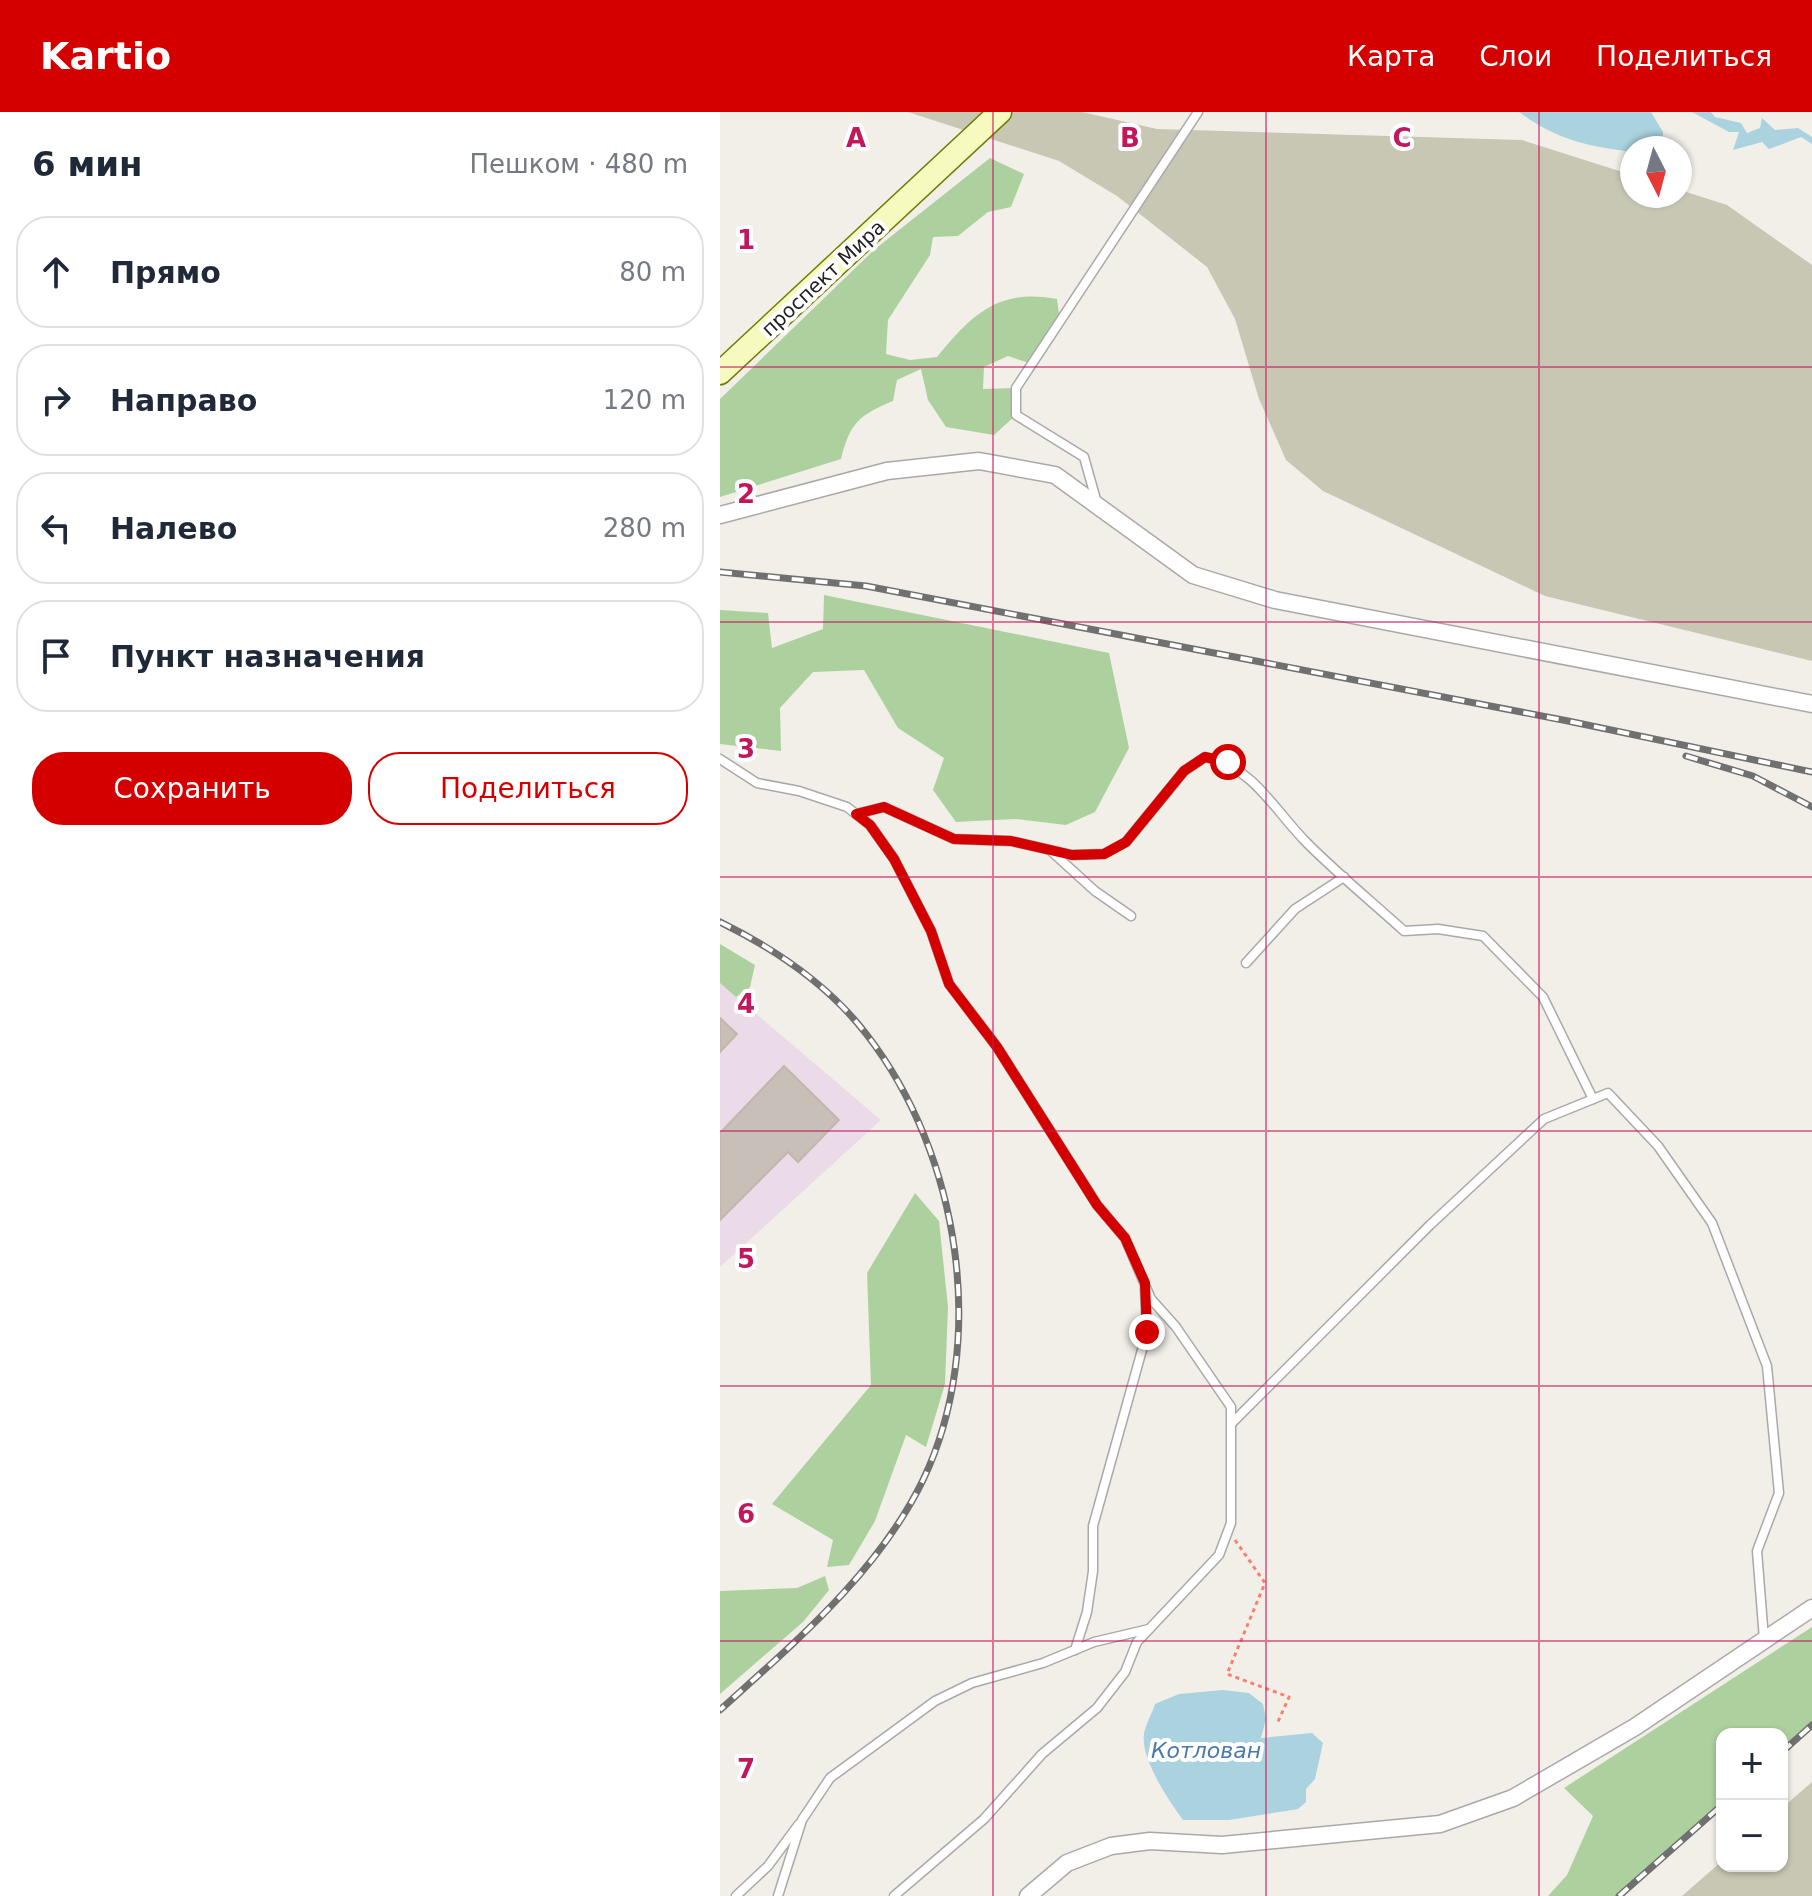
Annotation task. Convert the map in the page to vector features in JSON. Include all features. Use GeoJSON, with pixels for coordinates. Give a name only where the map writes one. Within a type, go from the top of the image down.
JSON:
{"type":"FeatureCollection","features":[{"type":"Feature","properties":{"kind":"main road","name":"проспект Мира"},"geometry":{"type":"LineString","coordinates":[[720,373],[1000,112]]}},
{"type":"Feature","properties":{"kind":"street"},"geometry":{"type":"LineString","coordinates":[[720,515],[887,471],[979,461],[1055,475],[1193,575],[1275,600],[1812,704]]}},
{"type":"Feature","properties":{"kind":"street"},"geometry":{"type":"LineString","coordinates":[[1028,1896],[1067,1863],[1111,1846],[1150,1841],[1222,1845],[1440,1824],[1513,1798],[1635,1727],[1812,1608]]}},
{"type":"Feature","properties":{"kind":"lane"},"geometry":{"type":"LineString","coordinates":[[1097,503],[1084,457],[1016,415],[1016,388],[1198,112]]}},
{"type":"Feature","properties":{"kind":"lane"},"geometry":{"type":"LineString","coordinates":[[856,814],[884,807],[954,839],[1011,841],[1072,855],[1104,854],[1126,842],[1184,771],[1205,757],[1228,762],[1248,776],[1306,842],[1404,931],[1438,929],[1483,936],[1543,997],[1593,1099]]}},
{"type":"Feature","properties":{"kind":"lane"},"geometry":{"type":"LineString","coordinates":[[720,759],[726,766],[757,783],[799,791],[847,807],[870,825],[894,859],[931,931],[949,984],[997,1047],[1097,1205],[1125,1238],[1151,1299],[1176,1327],[1231,1407],[1228,1531],[1219,1555],[1137,1642],[1125,1672],[1097,1708],[1042,1754],[984,1819],[894,1896]]}},
{"type":"Feature","properties":{"kind":"lane"},"geometry":{"type":"LineString","coordinates":[[1051,850],[1095,891],[1131,916]]}},
{"type":"Feature","properties":{"kind":"lane"},"geometry":{"type":"LineString","coordinates":[[1246,963],[1295,909],[1344,877]]}},
{"type":"Feature","properties":{"kind":"lane"},"geometry":{"type":"LineString","coordinates":[[1232,1423],[1430,1225],[1544,1119],[1608,1093],[1658,1146],[1712,1223],[1767,1366],[1779,1493],[1757,1551],[1764,1641]]}},
{"type":"Feature","properties":{"kind":"lane"},"geometry":{"type":"LineString","coordinates":[[1075,1650],[1087,1612],[1093,1571],[1093,1526],[1147,1332],[1145,1283]]}},
{"type":"Feature","properties":{"kind":"lane"},"geometry":{"type":"LineString","coordinates":[[736,1896],[768,1866],[830,1778],[935,1701],[972,1683],[1149,1629]]}},
{"type":"Feature","properties":{"kind":"lane"},"geometry":{"type":"LineString","coordinates":[[778,1896],[802,1820]]}},
{"type":"Feature","properties":{"kind":"path"},"geometry":{"type":"LineString","coordinates":[[1228,1531],[1265,1583],[1264,1593],[1227,1674],[1289,1697],[1277,1724]]}},
{"type":"Feature","properties":{"kind":"shaded area"},"geometry":{"type":"Polygon","coordinates":[[[908,112],[1082,112],[1157,129],[1522,140],[1620,171],[1620,208],[1692,208],[1692,194],[1727,205],[1812,265],[1812,661],[1545,596],[1323,491],[1286,460],[1259,399],[1235,319],[1207,267],[1117,196],[1059,161],[908,112]]]}},
{"type":"Feature","properties":{"kind":"shaded area"},"geometry":{"type":"Polygon","coordinates":[[[720,983],[881,1120],[720,1267],[720,983]]]}},
{"type":"Feature","properties":{"kind":"shaded area"},"geometry":{"type":"Polygon","coordinates":[[[1812,1782],[1812,1896],[1682,1896],[1716,1866],[1716,1872],[1788,1872],[1788,1803],[1812,1782]]]}},
{"type":"Feature","properties":{"kind":"green space"},"geometry":{"type":"Polygon","coordinates":[[[990,158],[1024,174],[1011,207],[988,212],[958,236],[933,237],[930,255],[888,320],[886,354],[910,360],[937,357],[962,328],[988,308],[1019,297],[1057,299],[1060,322],[1032,364],[1008,356],[984,367],[983,389],[1016,388],[1016,415],[994,435],[946,427],[928,400],[921,369],[897,380],[893,401],[858,422],[848,437],[841,459],[720,497],[720,399],[875,249],[990,158]]]}},
{"type":"Feature","properties":{"kind":"green space"},"geometry":{"type":"Polygon","coordinates":[[[824,595],[1109,653],[1129,748],[1095,812],[1066,825],[1015,819],[956,822],[933,790],[944,758],[898,728],[864,670],[813,672],[780,708],[781,751],[720,744],[720,610],[768,613],[772,648],[823,629],[824,595]]]}},
{"type":"Feature","properties":{"kind":"green space"},"geometry":{"type":"Polygon","coordinates":[[[720,944],[755,965],[750,987],[736,997],[720,983],[720,944]]]}},
{"type":"Feature","properties":{"kind":"green space"},"geometry":{"type":"Polygon","coordinates":[[[915,1193],[939,1221],[948,1307],[945,1384],[926,1447],[906,1435],[875,1521],[849,1565],[827,1567],[833,1540],[772,1504],[871,1385],[867,1273],[915,1193]]]}},
{"type":"Feature","properties":{"kind":"green space"},"geometry":{"type":"Polygon","coordinates":[[[825,1576],[829,1590],[803,1622],[720,1694],[720,1591],[797,1588],[825,1576]]]}},
{"type":"Feature","properties":{"kind":"green space"},"geometry":{"type":"Polygon","coordinates":[[[1812,1627],[1812,1725],[1788,1747],[1788,1728],[1716,1728],[1716,1810],[1619,1896],[1548,1896],[1567,1875],[1593,1816],[1564,1788],[1812,1627]]]}},
{"type":"Feature","properties":{"kind":"water"},"geometry":{"type":"Polygon","coordinates":[[[1519,112],[1651,112],[1663,136],[1620,136],[1620,150],[1586,144],[1533,122],[1519,112]]]}},
{"type":"Feature","properties":{"kind":"water"},"geometry":{"type":"Polygon","coordinates":[[[1692,112],[1711,112],[1715,117],[1741,123],[1747,133],[1760,128],[1762,118],[1775,130],[1798,128],[1812,137],[1812,144],[1801,137],[1769,149],[1762,142],[1733,150],[1739,132],[1729,132],[1692,112]]]}},
{"type":"Feature","properties":{"kind":"water","name":"Котлован"},"geometry":{"type":"Polygon","coordinates":[[[1223,1690],[1249,1693],[1263,1704],[1266,1719],[1261,1738],[1312,1733],[1323,1743],[1315,1779],[1306,1789],[1306,1802],[1298,1809],[1229,1820],[1183,1820],[1170,1802],[1151,1767],[1144,1744],[1145,1731],[1155,1704],[1179,1694],[1223,1690]]]}},
{"type":"Feature","properties":{"kind":"building"},"geometry":{"type":"Polygon","coordinates":[[[720,1018],[737,1034],[720,1052],[720,1018]]]}},
{"type":"Feature","properties":{"kind":"building"},"geometry":{"type":"Polygon","coordinates":[[[784,1066],[839,1120],[798,1162],[788,1152],[720,1220],[720,1133],[784,1066]]]}},
{"type":"Feature","properties":{"kind":"railway"},"geometry":{"type":"LineString","coordinates":[[720,572],[866,586],[1568,721],[1812,772]]}},
{"type":"Feature","properties":{"kind":"railway"},"geometry":{"type":"LineString","coordinates":[[1686,756],[1753,776],[1812,807]]}},
{"type":"Feature","properties":{"kind":"railway"},"geometry":{"type":"LineString","coordinates":[[720,922],[781,956],[836,1000],[867,1035],[899,1083],[924,1136],[943,1192],[955,1251],[959,1310],[955,1369],[943,1426],[923,1480],[904,1514],[883,1546],[833,1604],[720,1710]]}},
{"type":"Feature","properties":{"kind":"railway"},"geometry":{"type":"LineString","coordinates":[[1788,1747],[1812,1725]]}},
{"type":"Feature","properties":{"kind":"railway"},"geometry":{"type":"LineString","coordinates":[[1619,1896],[1716,1810]]}},
{"type":"Feature","properties":{"kind":"route"},"geometry":{"type":"LineString","coordinates":[[1147,1332],[1145,1283],[1125,1238],[1097,1205],[997,1047],[949,984],[931,931],[894,859],[870,825],[856,814],[884,807],[918,819],[954,839],[1011,841],[1072,855],[1104,854],[1126,842],[1184,771],[1205,757],[1228,762]]}}]}
